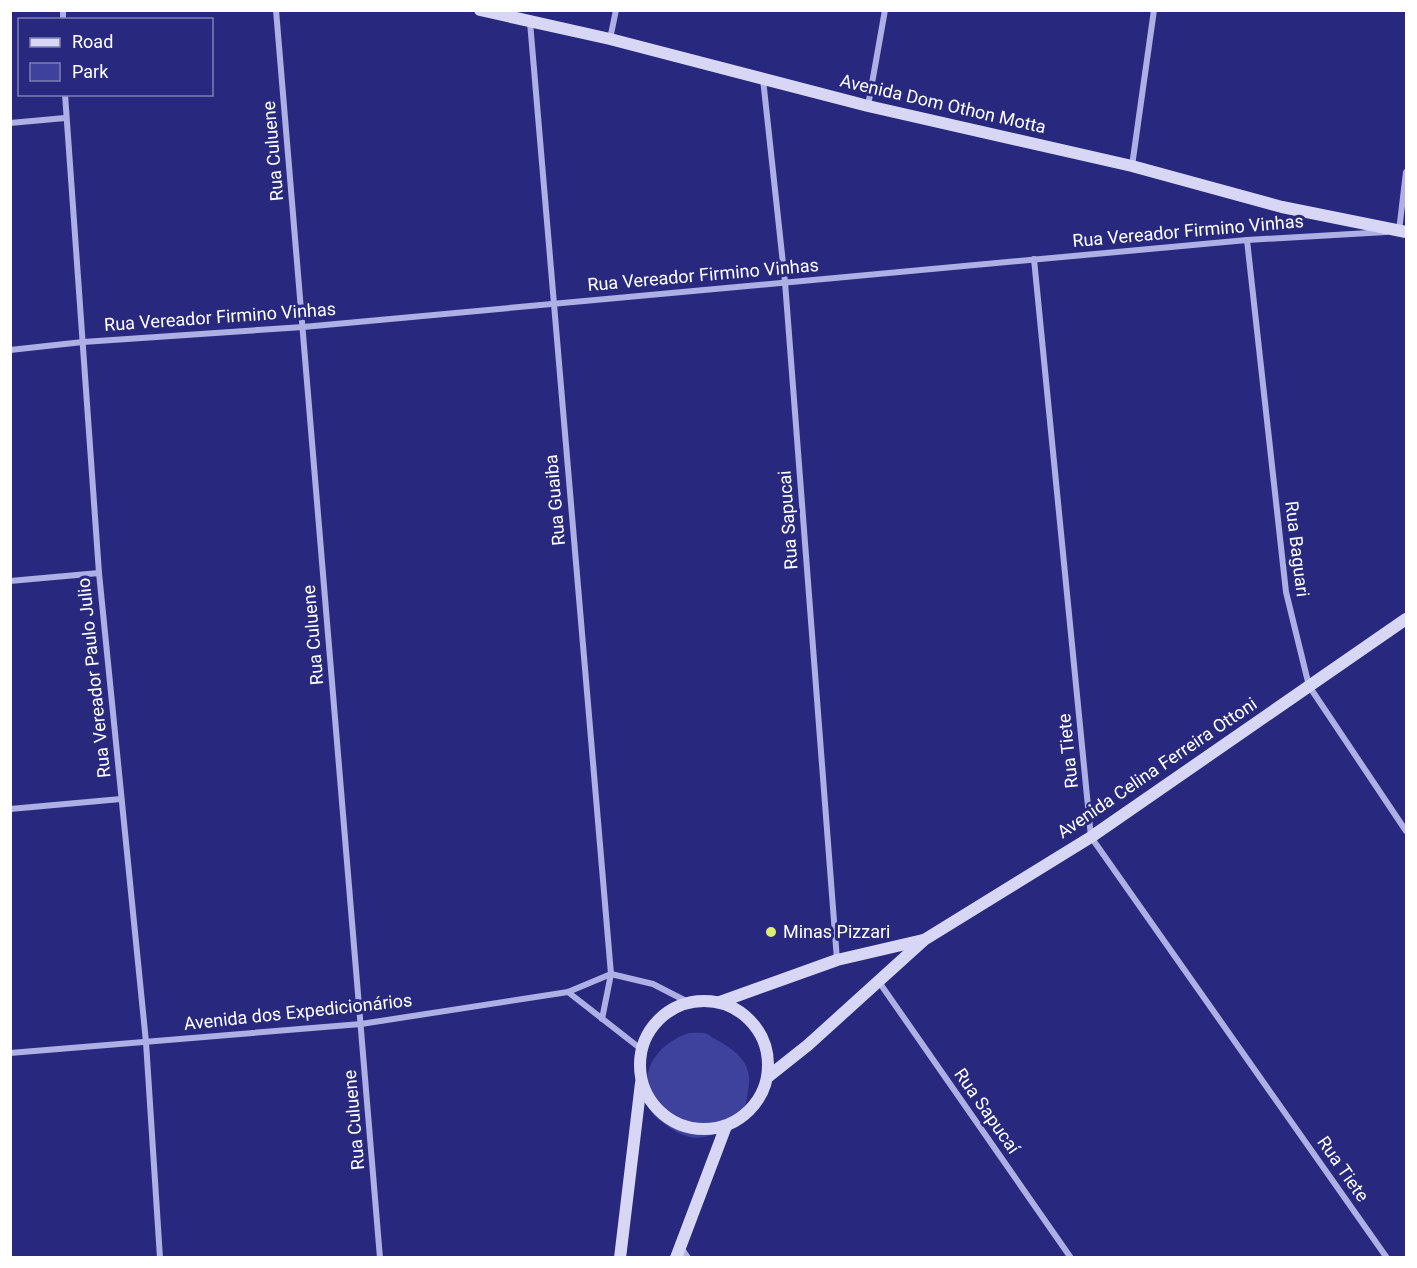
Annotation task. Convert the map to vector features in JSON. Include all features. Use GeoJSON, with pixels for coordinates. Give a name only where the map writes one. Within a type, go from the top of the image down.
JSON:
{"type":"FeatureCollection","features":[{"type":"Feature","properties":{"kind":"main road","name":"Avenida Dom Othon Motta"},"geometry":{"type":"LineString","coordinates":[[480,10],[610,39],[868,106],[1132,166],[1282,207],[1403,231]]}},
{"type":"Feature","properties":{"kind":"main road","name":"Avenida Celina Ferreira Ottoni"},"geometry":{"type":"LineString","coordinates":[[641,1083],[660,1113],[691,1129],[726,1126],[754,1107],[769,1076],[808,1045],[924,940],[1091,837],[1407,620]]}},
{"type":"Feature","properties":{"kind":"main road","name":"Avenida Celina Ferreira Ottoni"},"geometry":{"type":"LineString","coordinates":[[620,1257],[641,1083],[641,1049],[658,1019],[688,1002],[720,1002],[837,960],[924,940]]}},
{"type":"Feature","properties":{"kind":"main road","name":"Avenida Celina Ferreira Ottoni"},"geometry":{"type":"LineString","coordinates":[[720,1002],[748,1017],[766,1044],[769,1076]]}},
{"type":"Feature","properties":{"kind":"main road"},"geometry":{"type":"LineString","coordinates":[[678,1252],[726,1126]]}},
{"type":"Feature","properties":{"kind":"street","name":"Rua Culuene"},"geometry":{"type":"LineString","coordinates":[[276,10],[380,1257]]}},
{"type":"Feature","properties":{"kind":"street"},"geometry":{"type":"LineString","coordinates":[[610,39],[616,10]]}},
{"type":"Feature","properties":{"kind":"street"},"geometry":{"type":"LineString","coordinates":[[868,106],[885,10]]}},
{"type":"Feature","properties":{"kind":"street"},"geometry":{"type":"LineString","coordinates":[[1132,166],[1154,10]]}},
{"type":"Feature","properties":{"kind":"street","name":"Rua Guaiba"},"geometry":{"type":"LineString","coordinates":[[530,22],[611,974],[602,1019]]}},
{"type":"Feature","properties":{"kind":"street","name":"Rua Sapucai"},"geometry":{"type":"LineString","coordinates":[[763,79],[784,282],[837,960]]}},
{"type":"Feature","properties":{"kind":"street","name":"Rua Vereador Paulo Julio"},"geometry":{"type":"LineString","coordinates":[[65,96],[99,573],[146,1042],[160,1257]]}},
{"type":"Feature","properties":{"kind":"street"},"geometry":{"type":"LineString","coordinates":[[10,123],[65,118]]}},
{"type":"Feature","properties":{"kind":"street"},"geometry":{"type":"LineString","coordinates":[[1403,231],[1407,172]]}},
{"type":"Feature","properties":{"kind":"street","name":"Rua Vereador Firmino Vinhas"},"geometry":{"type":"LineString","coordinates":[[10,350],[83,342],[303,327],[1247,240],[1403,231]]}},
{"type":"Feature","properties":{"kind":"street","name":"Rua Baguari"},"geometry":{"type":"LineString","coordinates":[[1247,240],[1286,592],[1309,686],[1407,831]]}},
{"type":"Feature","properties":{"kind":"street","name":"Rua Tiete"},"geometry":{"type":"LineString","coordinates":[[1034,259],[1091,837],[1387,1257]]}},
{"type":"Feature","properties":{"kind":"street"},"geometry":{"type":"LineString","coordinates":[[10,581],[99,573]]}},
{"type":"Feature","properties":{"kind":"street"},"geometry":{"type":"LineString","coordinates":[[10,809],[121,799]]}},
{"type":"Feature","properties":{"kind":"street"},"geometry":{"type":"LineString","coordinates":[[611,974],[653,984],[688,1002]]}},
{"type":"Feature","properties":{"kind":"street","name":"Avenida dos Expedicionários"},"geometry":{"type":"LineString","coordinates":[[10,1053],[361,1024],[567,992],[611,974]]}},
{"type":"Feature","properties":{"kind":"street","name":"Rua Sapucaí"},"geometry":{"type":"LineString","coordinates":[[879,981],[1071,1257]]}},
{"type":"Feature","properties":{"kind":"street"},"geometry":{"type":"LineString","coordinates":[[567,992],[641,1049]]}},
{"type":"Feature","properties":{"kind":"street"},"geometry":{"type":"LineString","coordinates":[[678,1252],[688,1257]]}},
{"type":"Feature","properties":{"kind":"green space"},"geometry":{"type":"Polygon","coordinates":[[[689,1033],[707,1034],[730,1048],[742,1059],[748,1073],[747,1099],[741,1113],[718,1132],[701,1138],[684,1135],[667,1126],[653,1113],[647,1098],[647,1080],[656,1056],[671,1042],[689,1033]]]}},
{"type":"Feature","properties":{"kind":"place","name":"Minas Pizzari"},"geometry":{"type":"Point","coordinates":[771,932]}}]}
